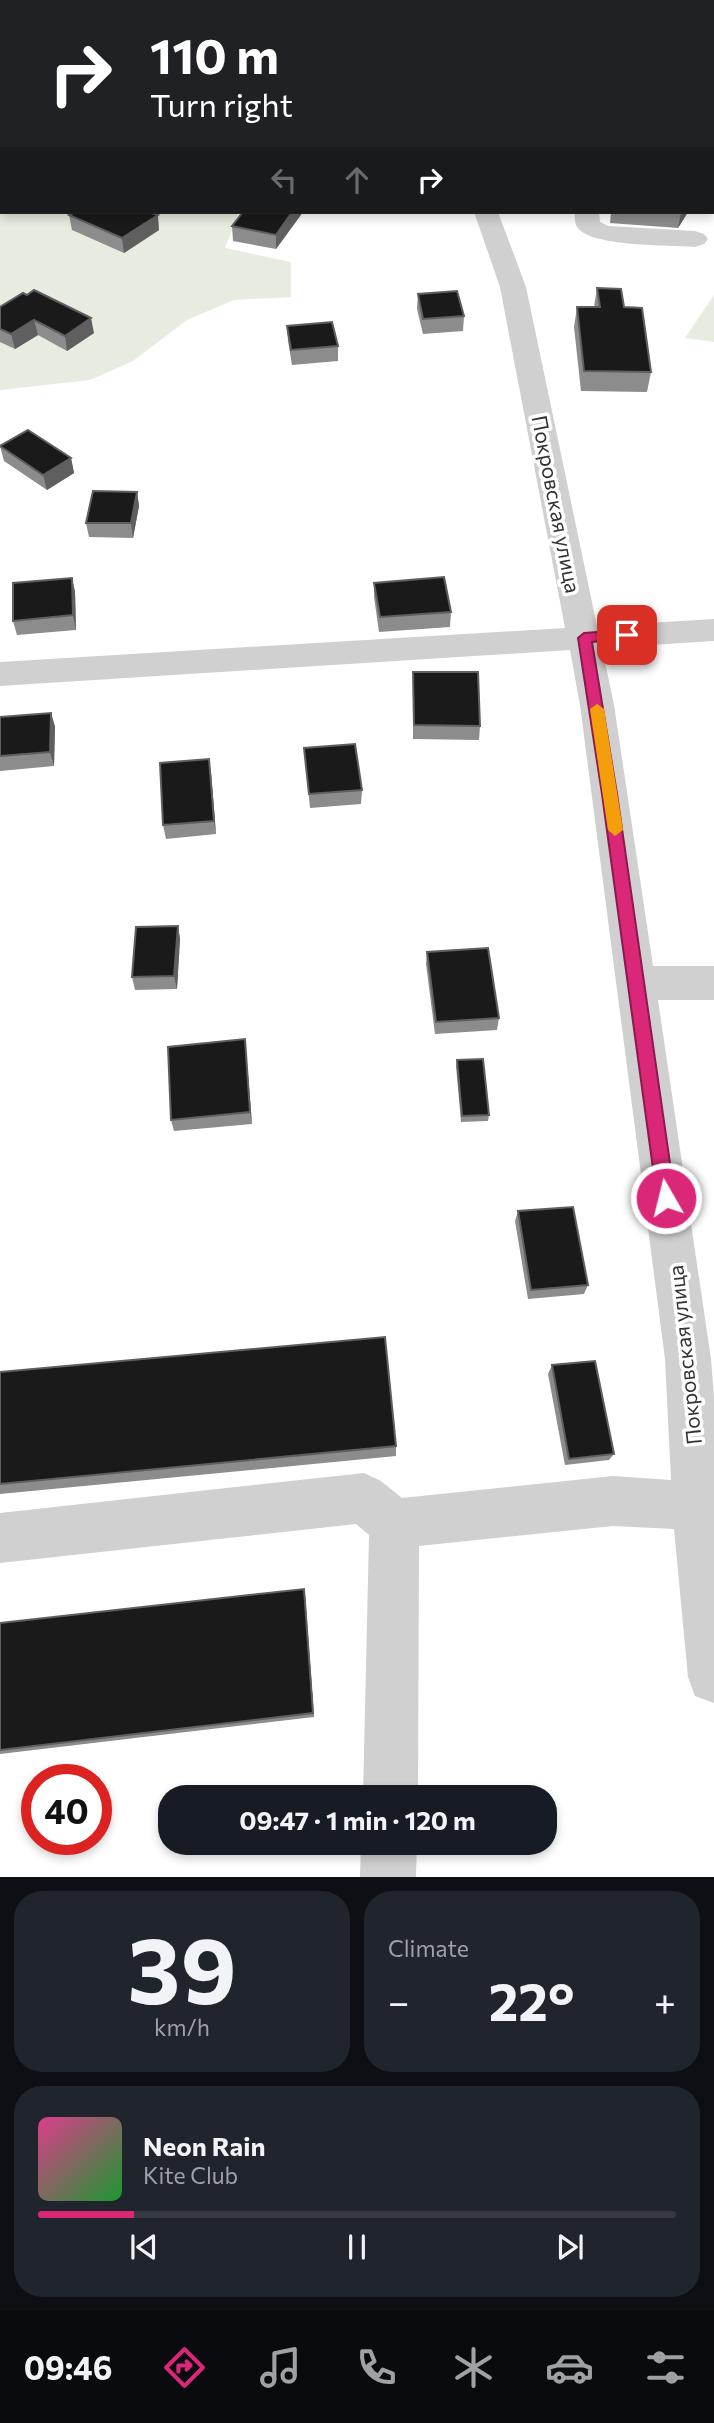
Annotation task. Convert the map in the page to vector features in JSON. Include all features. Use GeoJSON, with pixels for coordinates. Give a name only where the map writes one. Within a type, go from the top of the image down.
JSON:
{"type":"FeatureCollection","features":[{"type":"Feature","properties":{"kind":"street"},"geometry":{"type":"LineString","coordinates":[[392,0],[416,0]]}},
{"type":"Feature","properties":{"kind":"street","name":"Покровская улица"},"geometry":{"type":"LineString","coordinates":[[487,214],[513,287],[584,638],[637,983],[688,1359],[714,1677]]}},
{"type":"Feature","properties":{"kind":"street"},"geometry":{"type":"LineString","coordinates":[[587,214],[588,225],[603,233],[695,239]]}},
{"type":"Feature","properties":{"kind":"street"},"geometry":{"type":"LineString","coordinates":[[0,674],[714,630]]}},
{"type":"Feature","properties":{"kind":"street"},"geometry":{"type":"LineString","coordinates":[[637,983],[714,983]]}},
{"type":"Feature","properties":{"kind":"street"},"geometry":{"type":"LineString","coordinates":[[0,1538],[363,1498],[394,1524],[613,1501],[698,1506]]}},
{"type":"Feature","properties":{"kind":"street"},"geometry":{"type":"LineString","coordinates":[[390,1785],[394,1524]]}},
{"type":"Feature","properties":{"kind":"street"},"geometry":{"type":"LineString","coordinates":[[388,1877],[389,1855]]}},
{"type":"Feature","properties":{"kind":"shaded area"},"geometry":{"type":"Polygon","coordinates":[[[0,214],[238,214],[225,248],[291,262],[291,297],[234,300],[187,320],[133,361],[90,380],[0,390],[0,214]]]}},
{"type":"Feature","properties":{"kind":"shaded area"},"geometry":{"type":"Polygon","coordinates":[[[714,295],[714,342],[685,338],[714,295]]]}},
{"type":"Feature","properties":{"kind":"building"},"geometry":{"type":"Polygon","coordinates":[[[155,214],[158,215],[122,238],[69,215],[155,214]]]}},
{"type":"Feature","properties":{"kind":"building"},"geometry":{"type":"Polygon","coordinates":[[[241,214],[291,214],[276,235],[232,226],[241,214]]]}},
{"type":"Feature","properties":{"kind":"building"},"geometry":{"type":"Polygon","coordinates":[[[597,288],[621,289],[624,307],[642,308],[651,372],[584,371],[577,307],[600,307],[597,288]]]}},
{"type":"Feature","properties":{"kind":"building"},"geometry":{"type":"Polygon","coordinates":[[[34,290],[91,318],[65,336],[34,320],[11,334],[0,329],[0,307],[23,293],[27,295],[34,290]]]}},
{"type":"Feature","properties":{"kind":"building"},"geometry":{"type":"Polygon","coordinates":[[[457,291],[464,316],[423,319],[418,294],[457,291]]]}},
{"type":"Feature","properties":{"kind":"building"},"geometry":{"type":"Polygon","coordinates":[[[332,322],[338,346],[291,350],[287,326],[332,322]]]}},
{"type":"Feature","properties":{"kind":"building"},"geometry":{"type":"Polygon","coordinates":[[[28,430],[71,458],[43,475],[0,446],[28,430]]]}},
{"type":"Feature","properties":{"kind":"building"},"geometry":{"type":"Polygon","coordinates":[[[93,491],[137,492],[131,523],[86,523],[93,491]]]}},
{"type":"Feature","properties":{"kind":"building"},"geometry":{"type":"Polygon","coordinates":[[[444,577],[451,612],[380,617],[374,583],[444,577]]]}},
{"type":"Feature","properties":{"kind":"building"},"geometry":{"type":"Polygon","coordinates":[[[72,578],[73,615],[13,621],[13,583],[72,578]]]}},
{"type":"Feature","properties":{"kind":"building"},"geometry":{"type":"Polygon","coordinates":[[[413,672],[478,672],[480,726],[414,725],[413,672]]]}},
{"type":"Feature","properties":{"kind":"building"},"geometry":{"type":"Polygon","coordinates":[[[51,713],[50,752],[0,756],[0,717],[51,713]]]}},
{"type":"Feature","properties":{"kind":"building"},"geometry":{"type":"Polygon","coordinates":[[[355,744],[362,790],[309,794],[304,748],[355,744]]]}},
{"type":"Feature","properties":{"kind":"building"},"geometry":{"type":"Polygon","coordinates":[[[209,759],[214,821],[163,825],[160,763],[209,759]]]}},
{"type":"Feature","properties":{"kind":"building"},"geometry":{"type":"Polygon","coordinates":[[[178,926],[174,976],[132,977],[136,927],[178,926]]]}},
{"type":"Feature","properties":{"kind":"building"},"geometry":{"type":"Polygon","coordinates":[[[488,948],[499,1018],[436,1022],[427,952],[488,948]]]}},
{"type":"Feature","properties":{"kind":"building"},"geometry":{"type":"Polygon","coordinates":[[[245,1039],[250,1112],[171,1120],[168,1047],[245,1039]]]}},
{"type":"Feature","properties":{"kind":"building"},"geometry":{"type":"Polygon","coordinates":[[[483,1059],[489,1115],[462,1116],[457,1060],[483,1059]]]}},
{"type":"Feature","properties":{"kind":"building"},"geometry":{"type":"Polygon","coordinates":[[[573,1207],[588,1285],[531,1290],[518,1211],[573,1207]]]}},
{"type":"Feature","properties":{"kind":"building"},"geometry":{"type":"Polygon","coordinates":[[[385,1337],[396,1446],[0,1484],[0,1372],[385,1337]]]}},
{"type":"Feature","properties":{"kind":"building"},"geometry":{"type":"Polygon","coordinates":[[[595,1361],[614,1454],[569,1459],[552,1365],[595,1361]]]}},
{"type":"Feature","properties":{"kind":"building"},"geometry":{"type":"Polygon","coordinates":[[[304,1589],[313,1713],[0,1750],[0,1623],[304,1589]]]}},
{"type":"Feature","properties":{"kind":"slow traffic"},"geometry":{"type":"LineString","coordinates":[[597,709],[615,830]]}},
{"type":"Feature","properties":{"kind":"route"},"geometry":{"type":"LineString","coordinates":[[627,635],[584,638],[610,794],[666,1198]]}}]}
